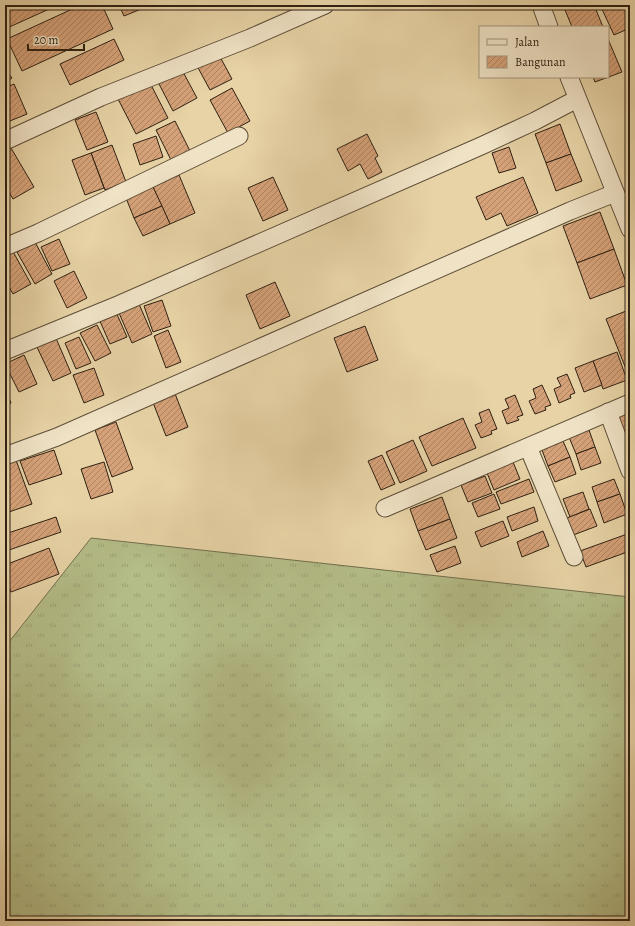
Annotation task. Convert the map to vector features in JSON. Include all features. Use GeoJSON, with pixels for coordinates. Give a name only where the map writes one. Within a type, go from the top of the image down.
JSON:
{"type":"FeatureCollection","features":[{"type":"Feature","properties":{"kind":"street"},"geometry":{"type":"LineString","coordinates":[[5,141],[101,97],[250,38],[325,5]]}},
{"type":"Feature","properties":{"kind":"street"},"geometry":{"type":"LineString","coordinates":[[540,5],[549,26]]}},
{"type":"Feature","properties":{"kind":"street"},"geometry":{"type":"LineString","coordinates":[[569,78],[630,229]]}},
{"type":"Feature","properties":{"kind":"street"},"geometry":{"type":"LineString","coordinates":[[5,350],[127,300],[467,152],[535,121],[577,99]]}},
{"type":"Feature","properties":{"kind":"street"},"geometry":{"type":"LineString","coordinates":[[5,247],[38,233],[239,136]]}},
{"type":"Feature","properties":{"kind":"street"},"geometry":{"type":"LineString","coordinates":[[5,456],[58,437],[563,214],[615,193]]}},
{"type":"Feature","properties":{"kind":"street"},"geometry":{"type":"LineString","coordinates":[[385,508],[630,403]]}},
{"type":"Feature","properties":{"kind":"street"},"geometry":{"type":"LineString","coordinates":[[608,412],[630,471]]}},
{"type":"Feature","properties":{"kind":"street"},"geometry":{"type":"LineString","coordinates":[[528,447],[574,557]]}},
{"type":"Feature","properties":{"kind":"green space"},"geometry":{"type":"Polygon","coordinates":[[[91,538],[630,597],[630,921],[5,921],[5,647],[91,538]]]}},
{"type":"Feature","properties":{"kind":"building"},"geometry":{"type":"Polygon","coordinates":[[[5,5],[58,5],[5,29],[5,5]]]}},
{"type":"Feature","properties":{"kind":"building"},"geometry":{"type":"Polygon","coordinates":[[[81,5],[102,5],[113,29],[22,71],[7,39],[81,5]]]}},
{"type":"Feature","properties":{"kind":"building"},"geometry":{"type":"Polygon","coordinates":[[[119,5],[151,5],[124,16],[119,5]]]}},
{"type":"Feature","properties":{"kind":"building"},"geometry":{"type":"Polygon","coordinates":[[[563,5],[594,5],[603,26],[572,26],[563,5]]]}},
{"type":"Feature","properties":{"kind":"building"},"geometry":{"type":"Polygon","coordinates":[[[605,5],[630,5],[630,28],[614,35],[601,7],[605,5]]]}},
{"type":"Feature","properties":{"kind":"building"},"geometry":{"type":"Polygon","coordinates":[[[114,39],[124,60],[70,85],[60,64],[114,39]]]}},
{"type":"Feature","properties":{"kind":"building"},"geometry":{"type":"Polygon","coordinates":[[[609,41],[622,72],[609,77],[609,41]]]}},
{"type":"Feature","properties":{"kind":"building"},"geometry":{"type":"Polygon","coordinates":[[[218,53],[232,79],[210,90],[196,64],[218,53]]]}},
{"type":"Feature","properties":{"kind":"building"},"geometry":{"type":"Polygon","coordinates":[[[5,69],[12,78],[5,82],[5,69]]]}},
{"type":"Feature","properties":{"kind":"building"},"geometry":{"type":"Polygon","coordinates":[[[182,70],[197,98],[173,111],[158,82],[182,70]]]}},
{"type":"Feature","properties":{"kind":"building"},"geometry":{"type":"Polygon","coordinates":[[[593,78],[606,78],[595,82],[593,78]]]}},
{"type":"Feature","properties":{"kind":"building"},"geometry":{"type":"Polygon","coordinates":[[[150,83],[168,118],[136,134],[118,99],[150,83]]]}},
{"type":"Feature","properties":{"kind":"building"},"geometry":{"type":"Polygon","coordinates":[[[14,84],[27,114],[5,123],[5,88],[14,84]]]}},
{"type":"Feature","properties":{"kind":"building"},"geometry":{"type":"Polygon","coordinates":[[[232,88],[250,121],[228,133],[210,100],[232,88]]]}},
{"type":"Feature","properties":{"kind":"building"},"geometry":{"type":"Polygon","coordinates":[[[96,112],[108,142],[87,150],[75,120],[96,112]]]}},
{"type":"Feature","properties":{"kind":"building"},"geometry":{"type":"Polygon","coordinates":[[[175,121],[190,151],[171,160],[156,130],[175,121]]]}},
{"type":"Feature","properties":{"kind":"building"},"geometry":{"type":"Polygon","coordinates":[[[560,124],[571,154],[546,163],[535,134],[560,124]]]}},
{"type":"Feature","properties":{"kind":"building"},"geometry":{"type":"Polygon","coordinates":[[[367,134],[378,156],[375,158],[382,172],[368,179],[360,164],[348,171],[337,149],[367,134]]]}},
{"type":"Feature","properties":{"kind":"building"},"geometry":{"type":"Polygon","coordinates":[[[156,136],[163,157],[140,165],[133,144],[156,136]]]}},
{"type":"Feature","properties":{"kind":"building"},"geometry":{"type":"Polygon","coordinates":[[[112,145],[126,182],[105,190],[91,153],[112,145]]]}},
{"type":"Feature","properties":{"kind":"building"},"geometry":{"type":"Polygon","coordinates":[[[509,147],[516,168],[499,173],[492,153],[509,147]]]}},
{"type":"Feature","properties":{"kind":"building"},"geometry":{"type":"Polygon","coordinates":[[[11,148],[34,187],[13,199],[5,185],[5,151],[11,148]]]}},
{"type":"Feature","properties":{"kind":"building"},"geometry":{"type":"Polygon","coordinates":[[[91,153],[104,188],[85,195],[72,160],[91,153]]]}},
{"type":"Feature","properties":{"kind":"building"},"geometry":{"type":"Polygon","coordinates":[[[571,154],[582,181],[556,191],[546,163],[571,154]]]}},
{"type":"Feature","properties":{"kind":"building"},"geometry":{"type":"Polygon","coordinates":[[[630,159],[630,173],[626,160],[630,159]]]}},
{"type":"Feature","properties":{"kind":"building"},"geometry":{"type":"Polygon","coordinates":[[[179,175],[195,213],[170,224],[153,187],[179,175]]]}},
{"type":"Feature","properties":{"kind":"building"},"geometry":{"type":"Polygon","coordinates":[[[273,177],[288,210],[263,221],[248,188],[273,177]]]}},
{"type":"Feature","properties":{"kind":"building"},"geometry":{"type":"Polygon","coordinates":[[[523,177],[538,213],[507,226],[501,213],[486,220],[476,197],[523,177]]]}},
{"type":"Feature","properties":{"kind":"building"},"geometry":{"type":"Polygon","coordinates":[[[153,187],[162,206],[134,218],[126,198],[153,187]]]}},
{"type":"Feature","properties":{"kind":"building"},"geometry":{"type":"Polygon","coordinates":[[[162,206],[170,224],[143,236],[134,218],[162,206]]]}},
{"type":"Feature","properties":{"kind":"building"},"geometry":{"type":"Polygon","coordinates":[[[600,212],[614,249],[577,263],[563,226],[600,212]]]}},
{"type":"Feature","properties":{"kind":"building"},"geometry":{"type":"Polygon","coordinates":[[[59,239],[70,264],[52,271],[41,247],[59,239]]]}},
{"type":"Feature","properties":{"kind":"building"},"geometry":{"type":"Polygon","coordinates":[[[35,242],[52,274],[35,284],[17,252],[35,242]]]}},
{"type":"Feature","properties":{"kind":"building"},"geometry":{"type":"Polygon","coordinates":[[[11,248],[31,284],[13,294],[5,280],[5,251],[11,248]]]}},
{"type":"Feature","properties":{"kind":"building"},"geometry":{"type":"Polygon","coordinates":[[[614,249],[627,285],[590,299],[577,263],[614,249]]]}},
{"type":"Feature","properties":{"kind":"building"},"geometry":{"type":"Polygon","coordinates":[[[74,271],[87,298],[67,308],[54,281],[74,271]]]}},
{"type":"Feature","properties":{"kind":"building"},"geometry":{"type":"Polygon","coordinates":[[[275,282],[290,316],[260,329],[246,295],[275,282]]]}},
{"type":"Feature","properties":{"kind":"building"},"geometry":{"type":"Polygon","coordinates":[[[162,300],[171,326],[153,332],[144,306],[162,300]]]}},
{"type":"Feature","properties":{"kind":"building"},"geometry":{"type":"Polygon","coordinates":[[[139,304],[152,334],[132,343],[119,313],[139,304]]]}},
{"type":"Feature","properties":{"kind":"building"},"geometry":{"type":"Polygon","coordinates":[[[626,311],[630,321],[630,368],[626,369],[606,319],[626,311]]]}},
{"type":"Feature","properties":{"kind":"building"},"geometry":{"type":"Polygon","coordinates":[[[116,312],[127,337],[110,344],[99,319],[116,312]]]}},
{"type":"Feature","properties":{"kind":"building"},"geometry":{"type":"Polygon","coordinates":[[[97,325],[111,353],[95,361],[80,333],[97,325]]]}},
{"type":"Feature","properties":{"kind":"building"},"geometry":{"type":"Polygon","coordinates":[[[365,326],[378,360],[347,372],[334,338],[365,326]]]}},
{"type":"Feature","properties":{"kind":"building"},"geometry":{"type":"Polygon","coordinates":[[[168,330],[181,362],[166,368],[154,336],[168,330]]]}},
{"type":"Feature","properties":{"kind":"building"},"geometry":{"type":"Polygon","coordinates":[[[55,336],[71,373],[53,381],[36,345],[55,336]]]}},
{"type":"Feature","properties":{"kind":"building"},"geometry":{"type":"Polygon","coordinates":[[[79,337],[91,363],[76,369],[65,343],[79,337]]]}},
{"type":"Feature","properties":{"kind":"building"},"geometry":{"type":"Polygon","coordinates":[[[617,352],[627,380],[603,389],[593,361],[617,352]]]}},
{"type":"Feature","properties":{"kind":"building"},"geometry":{"type":"Polygon","coordinates":[[[24,355],[37,384],[19,392],[5,364],[24,355]]]}},
{"type":"Feature","properties":{"kind":"building"},"geometry":{"type":"Polygon","coordinates":[[[593,361],[602,385],[584,392],[575,368],[593,361]]]}},
{"type":"Feature","properties":{"kind":"building"},"geometry":{"type":"Polygon","coordinates":[[[94,368],[104,395],[84,403],[73,375],[94,368]]]}},
{"type":"Feature","properties":{"kind":"building"},"geometry":{"type":"Polygon","coordinates":[[[567,374],[575,393],[570,395],[571,398],[559,403],[554,389],[561,386],[557,378],[567,374]]]}},
{"type":"Feature","properties":{"kind":"building"},"geometry":{"type":"Polygon","coordinates":[[[542,385],[551,405],[545,407],[546,410],[535,414],[529,401],[536,398],[533,389],[542,385]]]}},
{"type":"Feature","properties":{"kind":"building"},"geometry":{"type":"Polygon","coordinates":[[[5,388],[11,403],[5,406],[5,388]]]}},
{"type":"Feature","properties":{"kind":"building"},"geometry":{"type":"Polygon","coordinates":[[[174,391],[188,427],[166,436],[152,400],[174,391]]]}},
{"type":"Feature","properties":{"kind":"building"},"geometry":{"type":"Polygon","coordinates":[[[515,395],[523,415],[517,417],[519,420],[507,424],[502,411],[509,408],[505,399],[515,395]]]}},
{"type":"Feature","properties":{"kind":"building"},"geometry":{"type":"Polygon","coordinates":[[[489,409],[497,429],[491,431],[492,434],[481,438],[475,425],[482,422],[479,413],[489,409]]]}},
{"type":"Feature","properties":{"kind":"building"},"geometry":{"type":"Polygon","coordinates":[[[630,411],[630,448],[618,416],[630,411]]]}},
{"type":"Feature","properties":{"kind":"building"},"geometry":{"type":"Polygon","coordinates":[[[463,418],[476,448],[432,466],[419,437],[463,418]]]}},
{"type":"Feature","properties":{"kind":"building"},"geometry":{"type":"Polygon","coordinates":[[[116,422],[133,469],[112,477],[95,430],[116,422]]]}},
{"type":"Feature","properties":{"kind":"building"},"geometry":{"type":"Polygon","coordinates":[[[589,430],[595,447],[576,454],[569,437],[589,430]]]}},
{"type":"Feature","properties":{"kind":"building"},"geometry":{"type":"Polygon","coordinates":[[[413,440],[427,471],[400,483],[386,452],[413,440]]]}},
{"type":"Feature","properties":{"kind":"building"},"geometry":{"type":"Polygon","coordinates":[[[563,441],[570,457],[548,466],[542,450],[563,441]]]}},
{"type":"Feature","properties":{"kind":"building"},"geometry":{"type":"Polygon","coordinates":[[[595,447],[601,463],[581,470],[576,454],[595,447]]]}},
{"type":"Feature","properties":{"kind":"building"},"geometry":{"type":"Polygon","coordinates":[[[54,450],[62,474],[29,485],[20,461],[54,450]]]}},
{"type":"Feature","properties":{"kind":"building"},"geometry":{"type":"Polygon","coordinates":[[[382,455],[395,484],[381,490],[368,461],[382,455]]]}},
{"type":"Feature","properties":{"kind":"building"},"geometry":{"type":"Polygon","coordinates":[[[570,457],[576,474],[555,482],[548,466],[570,457]]]}},
{"type":"Feature","properties":{"kind":"building"},"geometry":{"type":"Polygon","coordinates":[[[16,460],[32,504],[9,512],[5,502],[5,464],[16,460]]]}},
{"type":"Feature","properties":{"kind":"building"},"geometry":{"type":"Polygon","coordinates":[[[104,462],[113,492],[91,499],[81,469],[104,462]]]}},
{"type":"Feature","properties":{"kind":"building"},"geometry":{"type":"Polygon","coordinates":[[[513,462],[520,479],[494,490],[487,473],[513,462]]]}},
{"type":"Feature","properties":{"kind":"building"},"geometry":{"type":"Polygon","coordinates":[[[485,476],[492,493],[468,502],[461,485],[485,476]]]}},
{"type":"Feature","properties":{"kind":"building"},"geometry":{"type":"Polygon","coordinates":[[[529,479],[534,492],[501,504],[496,492],[529,479]]]}},
{"type":"Feature","properties":{"kind":"building"},"geometry":{"type":"Polygon","coordinates":[[[614,479],[620,494],[597,502],[592,487],[614,479]]]}},
{"type":"Feature","properties":{"kind":"building"},"geometry":{"type":"Polygon","coordinates":[[[583,492],[589,509],[570,517],[563,499],[583,492]]]}},
{"type":"Feature","properties":{"kind":"building"},"geometry":{"type":"Polygon","coordinates":[[[494,494],[500,509],[478,517],[472,503],[494,494]]]}},
{"type":"Feature","properties":{"kind":"building"},"geometry":{"type":"Polygon","coordinates":[[[620,494],[627,514],[604,523],[597,502],[620,494]]]}},
{"type":"Feature","properties":{"kind":"building"},"geometry":{"type":"Polygon","coordinates":[[[442,497],[450,519],[418,531],[410,509],[442,497]]]}},
{"type":"Feature","properties":{"kind":"building"},"geometry":{"type":"Polygon","coordinates":[[[534,507],[538,521],[512,531],[507,517],[534,507]]]}},
{"type":"Feature","properties":{"kind":"building"},"geometry":{"type":"Polygon","coordinates":[[[590,509],[597,526],[568,537],[562,520],[590,509]]]}},
{"type":"Feature","properties":{"kind":"building"},"geometry":{"type":"Polygon","coordinates":[[[56,517],[61,532],[9,550],[5,534],[56,517]]]}},
{"type":"Feature","properties":{"kind":"building"},"geometry":{"type":"Polygon","coordinates":[[[450,519],[457,538],[426,550],[418,531],[450,519]]]}},
{"type":"Feature","properties":{"kind":"building"},"geometry":{"type":"Polygon","coordinates":[[[503,521],[509,536],[481,547],[475,532],[503,521]]]}},
{"type":"Feature","properties":{"kind":"building"},"geometry":{"type":"Polygon","coordinates":[[[543,531],[549,546],[522,557],[517,542],[543,531]]]}},
{"type":"Feature","properties":{"kind":"building"},"geometry":{"type":"Polygon","coordinates":[[[630,533],[630,551],[586,567],[580,551],[630,533]]]}},
{"type":"Feature","properties":{"kind":"building"},"geometry":{"type":"Polygon","coordinates":[[[455,546],[461,563],[437,572],[430,555],[455,546]]]}},
{"type":"Feature","properties":{"kind":"building"},"geometry":{"type":"Polygon","coordinates":[[[49,548],[59,574],[11,592],[5,577],[5,565],[49,548]]]}}]}
